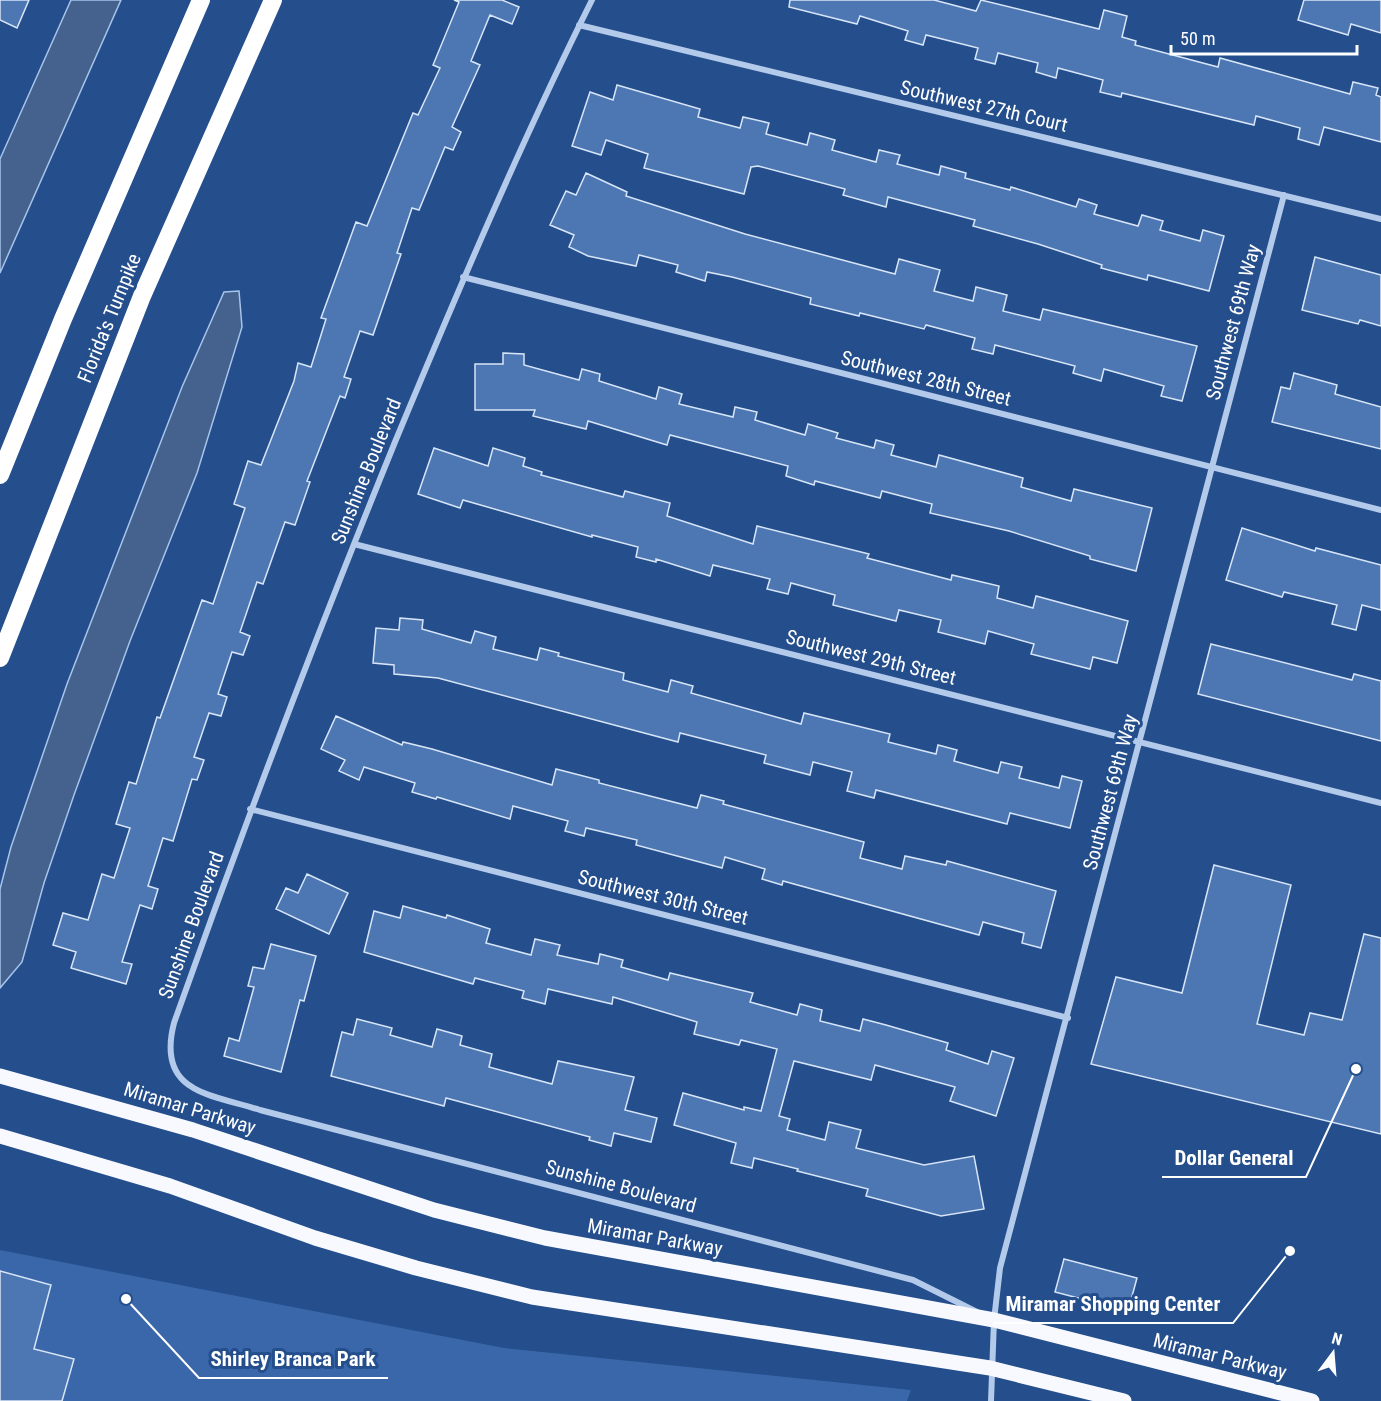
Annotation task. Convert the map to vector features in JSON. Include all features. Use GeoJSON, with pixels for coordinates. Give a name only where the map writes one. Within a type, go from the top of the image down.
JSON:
{"type":"FeatureCollection","features":[{"type":"Feature","properties":{"kind":"highway"},"geometry":{"type":"LineString","coordinates":[[0,475],[63,319],[201,0]]}},
{"type":"Feature","properties":{"kind":"highway","name":"Florida's Turnpike"},"geometry":{"type":"LineString","coordinates":[[0,658],[137,307],[273,0]]}},
{"type":"Feature","properties":{"kind":"main road","name":"Miramar Parkway"},"geometry":{"type":"LineString","coordinates":[[4,1077],[194,1130],[434,1210],[534,1235],[646,1258],[994,1320],[1312,1401]]}},
{"type":"Feature","properties":{"kind":"main road"},"geometry":{"type":"LineString","coordinates":[[0,1136],[170,1186],[315,1238],[416,1268],[532,1297],[990,1368],[1124,1401]]}},
{"type":"Feature","properties":{"kind":"street","name":"Sunshine Boulevard"},"geometry":{"type":"LineString","coordinates":[[592,0],[463,277],[354,544],[250,809],[170,1038],[173,1066],[178,1077],[190,1088],[260,1110],[913,1280],[994,1320]]}},
{"type":"Feature","properties":{"kind":"street","name":"Southwest 27th Court"},"geometry":{"type":"LineString","coordinates":[[579,26],[1381,219]]}},
{"type":"Feature","properties":{"kind":"street","name":"Southwest 69th Way"},"geometry":{"type":"LineString","coordinates":[[991,1401],[990,1368],[1000,1268],[1284,195]]}},
{"type":"Feature","properties":{"kind":"street","name":"Southwest 28th Street"},"geometry":{"type":"LineString","coordinates":[[463,277],[1381,510]]}},
{"type":"Feature","properties":{"kind":"street","name":"Southwest 29th Street"},"geometry":{"type":"LineString","coordinates":[[354,544],[1381,803]]}},
{"type":"Feature","properties":{"kind":"street","name":"Southwest 30th Street"},"geometry":{"type":"LineString","coordinates":[[250,809],[1068,1018]]}},
{"type":"Feature","properties":{"kind":"shaded area"},"geometry":{"type":"Polygon","coordinates":[[[71,0],[121,0],[0,273],[0,159],[71,0]]]}},
{"type":"Feature","properties":{"kind":"shaded area"},"geometry":{"type":"Polygon","coordinates":[[[239,291],[242,327],[197,473],[130,641],[74,795],[44,883],[22,962],[0,988],[0,889],[11,847],[67,684],[182,387],[224,292],[239,291]]]}},
{"type":"Feature","properties":{"kind":"shaded area"},"geometry":{"type":"Polygon","coordinates":[[[0,1250],[504,1348],[911,1390],[907,1401],[0,1401],[0,1250]]]}},
{"type":"Feature","properties":{"kind":"building"},"geometry":{"type":"Polygon","coordinates":[[[0,0],[29,0],[17,28],[0,20],[0,0]]]}},
{"type":"Feature","properties":{"kind":"building"},"geometry":{"type":"Polygon","coordinates":[[[454,0],[502,0],[519,7],[512,24],[490,15],[471,61],[480,65],[452,127],[461,132],[453,150],[445,147],[419,210],[412,208],[397,253],[401,254],[373,335],[360,331],[344,377],[351,379],[345,398],[340,396],[307,481],[310,482],[295,525],[285,522],[263,584],[257,582],[240,632],[250,636],[243,655],[232,652],[218,694],[227,697],[221,716],[209,713],[194,757],[204,760],[197,780],[192,779],[173,841],[163,838],[148,886],[158,889],[152,909],[140,905],[122,962],[132,964],[126,984],[71,968],[76,952],[53,945],[63,913],[88,920],[102,874],[114,878],[130,828],[116,824],[129,782],[136,784],[157,717],[160,718],[202,600],[213,604],[245,508],[234,504],[248,461],[261,465],[294,381],[298,363],[311,367],[326,319],[321,318],[356,222],[367,226],[413,113],[418,115],[440,68],[433,65],[459,2],[454,0]]]}},
{"type":"Feature","properties":{"kind":"building"},"geometry":{"type":"Polygon","coordinates":[[[790,0],[934,0],[976,11],[981,0],[1099,29],[1104,10],[1127,16],[1122,37],[1136,41],[1135,45],[1218,67],[1220,58],[1350,94],[1353,82],[1378,88],[1376,95],[1381,97],[1381,142],[1324,127],[1319,145],[1298,139],[1300,128],[1256,116],[1254,125],[1122,93],[1121,97],[1100,92],[1103,80],[1058,68],[1056,78],[1036,72],[1038,63],[998,53],[995,64],[975,59],[978,48],[926,35],[923,45],[905,40],[908,31],[860,16],[857,24],[789,7],[790,0]]]}},
{"type":"Feature","properties":{"kind":"building"},"geometry":{"type":"Polygon","coordinates":[[[1304,0],[1381,0],[1381,33],[1351,24],[1348,35],[1298,20],[1304,0]]]}},
{"type":"Feature","properties":{"kind":"building"},"geometry":{"type":"Polygon","coordinates":[[[617,85],[700,109],[698,117],[740,128],[743,117],[769,123],[766,134],[807,145],[810,133],[835,140],[832,150],[876,162],[879,150],[900,155],[897,164],[939,175],[941,166],[966,173],[965,178],[1010,190],[1011,187],[1076,207],[1079,199],[1097,205],[1094,214],[1138,226],[1142,215],[1163,221],[1160,230],[1200,241],[1203,230],[1224,236],[1209,291],[1148,275],[1147,280],[1101,268],[1102,265],[973,226],[975,220],[888,197],[886,207],[843,195],[845,189],[758,166],[751,167],[744,194],[644,168],[648,154],[606,140],[601,155],[572,146],[590,92],[613,100],[617,85]]]}},
{"type":"Feature","properties":{"kind":"building"},"geometry":{"type":"Polygon","coordinates":[[[586,173],[627,192],[626,196],[745,234],[895,274],[899,259],[940,270],[934,291],[973,301],[976,287],[1007,295],[1003,311],[1040,320],[1043,309],[1197,346],[1182,401],[1161,396],[1164,386],[1104,369],[1101,381],[1073,373],[1075,366],[995,345],[993,354],[972,349],[975,338],[926,325],[924,329],[860,313],[859,316],[810,304],[811,298],[732,277],[707,272],[705,281],[676,272],[678,265],[639,255],[636,266],[588,256],[569,247],[574,235],[550,225],[566,191],[576,195],[586,173]]]}},
{"type":"Feature","properties":{"kind":"building"},"geometry":{"type":"Polygon","coordinates":[[[1315,257],[1381,275],[1381,326],[1360,320],[1358,324],[1302,310],[1315,257]]]}},
{"type":"Feature","properties":{"kind":"building"},"geometry":{"type":"Polygon","coordinates":[[[503,353],[524,354],[524,365],[579,380],[582,369],[600,374],[599,381],[656,399],[659,387],[682,394],[679,404],[733,417],[735,407],[757,412],[755,420],[805,435],[808,424],[838,433],[836,438],[874,448],[876,440],[894,445],[891,455],[936,467],[939,455],[1023,478],[1021,487],[1071,501],[1074,489],[1152,508],[1136,571],[1090,559],[1090,556],[1009,531],[930,513],[932,504],[882,491],[880,498],[815,481],[814,485],[786,476],[788,466],[670,435],[667,445],[588,421],[586,429],[533,416],[535,410],[475,410],[475,364],[503,364],[503,353]]]}},
{"type":"Feature","properties":{"kind":"building"},"geometry":{"type":"Polygon","coordinates":[[[1294,373],[1337,385],[1335,394],[1381,407],[1381,449],[1272,422],[1281,387],[1290,389],[1294,373]]]}},
{"type":"Feature","properties":{"kind":"building"},"geometry":{"type":"Polygon","coordinates":[[[434,448],[488,466],[493,448],[525,458],[523,466],[542,472],[541,475],[623,497],[625,491],[670,503],[667,516],[753,544],[757,526],[869,554],[867,558],[951,580],[952,575],[999,586],[997,598],[1033,608],[1036,596],[1128,621],[1117,663],[1093,657],[1090,669],[1031,654],[1034,644],[988,631],[985,644],[938,632],[941,620],[899,610],[896,621],[833,605],[835,595],[791,583],[788,594],[767,589],[770,579],[713,565],[710,576],[656,559],[656,562],[636,557],[638,547],[592,535],[592,537],[463,500],[460,508],[418,494],[434,448]]]}},
{"type":"Feature","properties":{"kind":"building"},"geometry":{"type":"Polygon","coordinates":[[[1242,528],[1315,551],[1316,548],[1381,565],[1381,610],[1362,605],[1356,630],[1332,624],[1337,605],[1284,592],[1282,597],[1226,580],[1242,528]]]}},
{"type":"Feature","properties":{"kind":"building"},"geometry":{"type":"Polygon","coordinates":[[[400,618],[423,620],[422,629],[471,643],[475,631],[496,637],[493,649],[537,660],[540,648],[559,653],[558,656],[624,673],[623,680],[668,692],[671,680],[693,686],[691,693],[801,724],[804,713],[890,734],[888,742],[936,754],[938,745],[957,750],[954,761],[998,773],[1001,762],[1022,767],[1019,778],[1059,788],[1062,776],[1082,781],[1070,828],[1010,813],[1007,824],[876,790],[874,798],[847,791],[852,772],[813,762],[810,775],[764,763],[766,755],[680,733],[678,742],[438,678],[394,674],[394,665],[373,663],[376,628],[399,630],[400,618]]]}},
{"type":"Feature","properties":{"kind":"building"},"geometry":{"type":"Polygon","coordinates":[[[1211,644],[1352,680],[1354,674],[1381,681],[1381,741],[1198,694],[1211,644]]]}},
{"type":"Feature","properties":{"kind":"building"},"geometry":{"type":"Polygon","coordinates":[[[336,716],[402,745],[403,742],[432,749],[552,785],[556,769],[599,780],[599,783],[697,808],[701,795],[724,801],[723,804],[864,842],[860,858],[902,869],[905,856],[946,865],[947,861],[1056,891],[1041,948],[1022,943],[1024,933],[983,922],[979,935],[783,881],[782,885],[762,879],[765,869],[725,857],[722,868],[636,845],[637,840],[586,828],[584,836],[565,831],[568,821],[513,806],[510,819],[437,797],[436,799],[412,792],[415,783],[364,767],[359,780],[339,771],[345,760],[321,749],[336,716]]]}},
{"type":"Feature","properties":{"kind":"building"},"geometry":{"type":"Polygon","coordinates":[[[1214,865],[1291,885],[1257,1024],[1304,1035],[1310,1013],[1342,1020],[1364,934],[1381,938],[1381,1134],[1091,1064],[1116,977],[1182,993],[1214,865]]]}},
{"type":"Feature","properties":{"kind":"building"},"geometry":{"type":"Polygon","coordinates":[[[307,874],[348,893],[329,934],[276,909],[286,888],[298,893],[307,874]]]}},
{"type":"Feature","properties":{"kind":"building"},"geometry":{"type":"Polygon","coordinates":[[[403,906],[446,918],[447,915],[490,929],[486,943],[531,955],[535,939],[560,945],[557,955],[598,964],[600,954],[623,960],[621,967],[668,980],[670,973],[753,993],[750,1002],[797,1015],[800,1004],[822,1010],[820,1021],[860,1031],[863,1019],[886,1025],[948,1043],[946,1050],[988,1064],[992,1051],[1014,1058],[996,1116],[950,1101],[955,1087],[875,1065],[871,1080],[794,1061],[779,1116],[790,1119],[787,1130],[825,1140],[829,1122],[861,1130],[856,1148],[924,1165],[974,1156],[984,1209],[941,1216],[866,1196],[868,1189],[797,1171],[798,1169],[754,1158],[752,1168],[731,1163],[736,1143],[674,1125],[683,1093],[744,1110],[744,1107],[761,1111],[777,1049],[741,1040],[739,1045],[694,1034],[697,1022],[613,997],[612,1004],[548,989],[545,1004],[522,998],[524,991],[475,978],[473,984],[364,952],[374,911],[400,918],[403,906]]]}},
{"type":"Feature","properties":{"kind":"building"},"geometry":{"type":"Polygon","coordinates":[[[271,944],[316,956],[304,1001],[300,1000],[281,1072],[224,1056],[229,1038],[239,1041],[254,987],[248,986],[253,967],[264,969],[271,944]]]}},
{"type":"Feature","properties":{"kind":"building"},"geometry":{"type":"Polygon","coordinates":[[[357,1019],[392,1028],[390,1035],[432,1047],[437,1029],[462,1036],[460,1045],[492,1054],[489,1067],[552,1084],[558,1061],[634,1077],[625,1110],[657,1118],[651,1142],[614,1133],[611,1146],[589,1140],[590,1137],[446,1098],[444,1106],[331,1076],[342,1032],[353,1035],[357,1019]]]}},
{"type":"Feature","properties":{"kind":"building"},"geometry":{"type":"Polygon","coordinates":[[[1064,1259],[1137,1278],[1128,1311],[1055,1292],[1064,1259]]]}},
{"type":"Feature","properties":{"kind":"building"},"geometry":{"type":"Polygon","coordinates":[[[0,1271],[51,1285],[34,1349],[74,1359],[62,1401],[0,1401],[0,1271]]]}},
{"type":"Feature","properties":{"kind":"place","name":"Dollar General"},"geometry":{"type":"Point","coordinates":[1356,1069]}},
{"type":"Feature","properties":{"kind":"place","name":"Miramar Shopping Center"},"geometry":{"type":"Point","coordinates":[1290,1251]}},
{"type":"Feature","properties":{"kind":"place","name":"Shirley Branca Park"},"geometry":{"type":"Point","coordinates":[126,1299]}}]}
